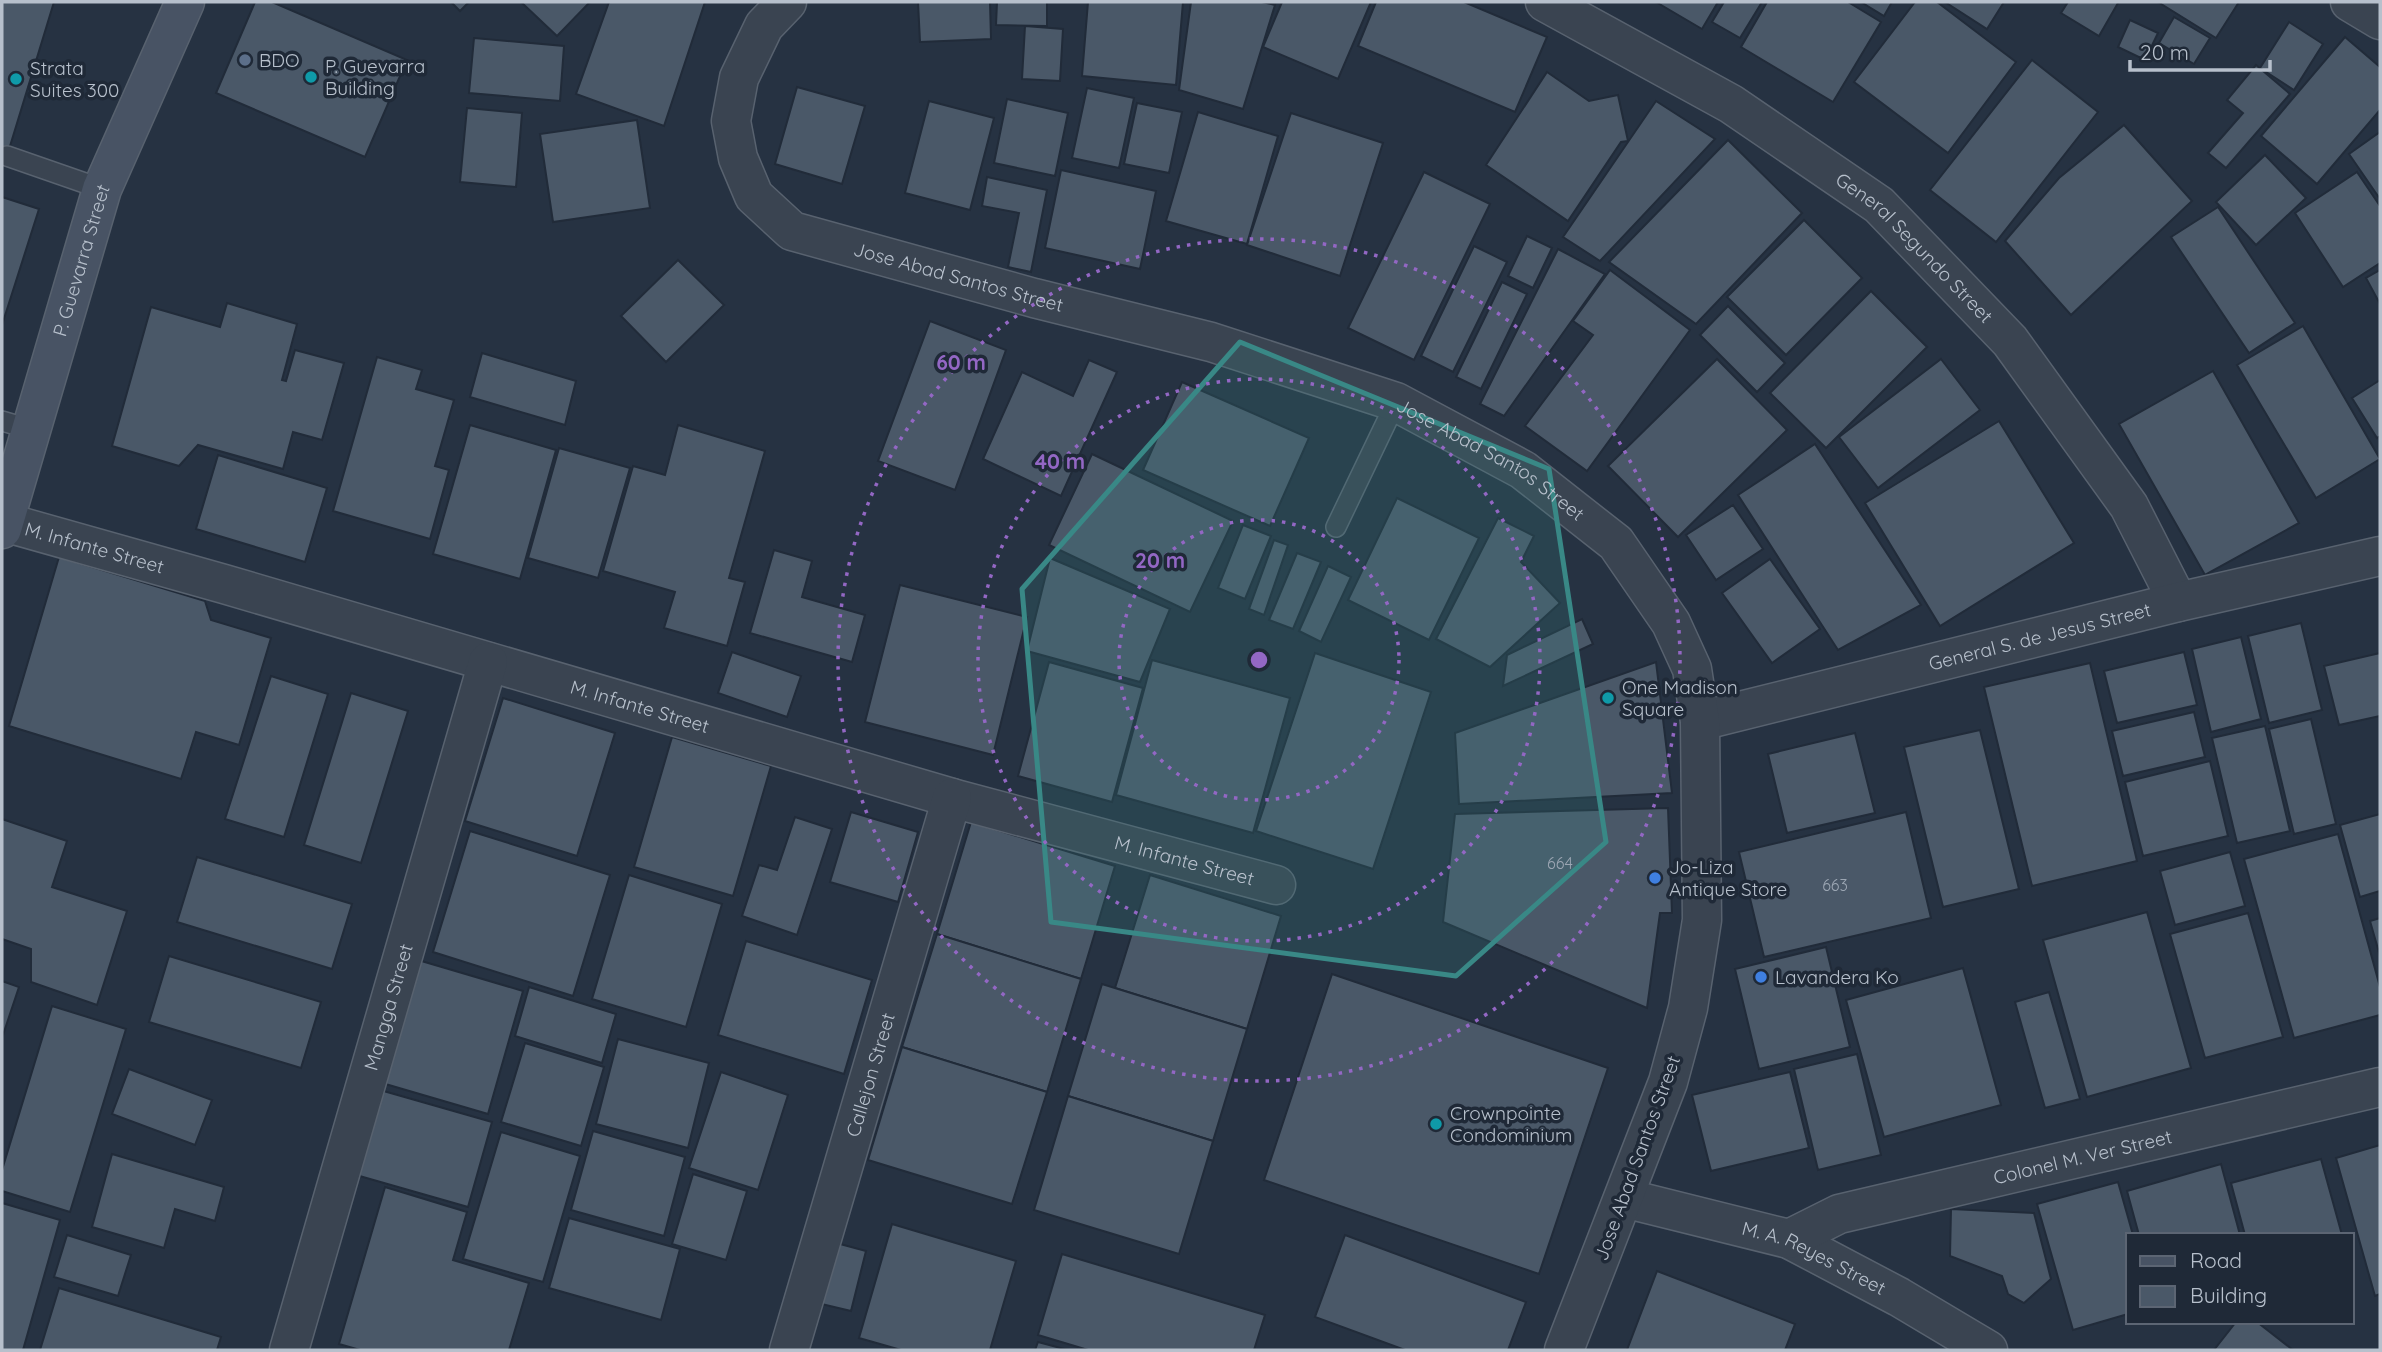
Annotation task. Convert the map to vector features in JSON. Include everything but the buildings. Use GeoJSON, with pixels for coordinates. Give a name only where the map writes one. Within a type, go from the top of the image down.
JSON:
{"type":"FeatureCollection","features":[{"type":"Feature","properties":{"kind":"main road","name":"P. Guevarra Street"},"geometry":{"type":"LineString","coordinates":[[3,526],[17,425],[102,189],[185,2]]}},
{"type":"Feature","properties":{"kind":"street","name":"Jose Abad Santos Street"},"geometry":{"type":"LineString","coordinates":[[787,2],[764,26],[739,78],[731,121],[738,158],[754,196],[792,232],[1034,298],[1211,342],[1396,402],[1523,470],[1616,543],[1671,623],[1692,670],[1700,721],[1702,920],[1688,1008],[1668,1082],[1564,1350]]}},
{"type":"Feature","properties":{"kind":"street","name":"General Segundo Street"},"geometry":{"type":"LineString","coordinates":[[1545,2],[1731,104],[1879,205],[2010,341],[2129,506],[2178,602]]}},
{"type":"Feature","properties":{"kind":"street"},"geometry":{"type":"LineString","coordinates":[[2350,2],[2380,20]]}},
{"type":"Feature","properties":{"kind":"street","name":"M. Infante Street"},"geometry":{"type":"LineString","coordinates":[[3,526],[488,662],[952,798],[1276,885]]}},
{"type":"Feature","properties":{"kind":"street","name":"General S. de Jesus Street"},"geometry":{"type":"LineString","coordinates":[[1700,721],[2178,602],[2380,556]]}},
{"type":"Feature","properties":{"kind":"street","name":"Mangga Street"},"geometry":{"type":"LineString","coordinates":[[289,1350],[488,662]]}},
{"type":"Feature","properties":{"kind":"street","name":"Callejon Street"},"geometry":{"type":"LineString","coordinates":[[789,1350],[952,798]]}},
{"type":"Feature","properties":{"kind":"street","name":"Colonel M. Ver Street"},"geometry":{"type":"LineString","coordinates":[[1789,1239],[1839,1214],[2380,1087]]}},
{"type":"Feature","properties":{"kind":"street","name":"M. A. Reyes Street"},"geometry":{"type":"LineString","coordinates":[[1624,1198],[1789,1239],[1899,1297],[1988,1350]]}},
{"type":"Feature","properties":{"kind":"lane"},"geometry":{"type":"LineString","coordinates":[[7,156],[102,189]]}},
{"type":"Feature","properties":{"kind":"lane"},"geometry":{"type":"LineString","coordinates":[[1336,527],[1396,402]]}},
{"type":"Feature","properties":{"kind":"highlighted area"},"geometry":{"type":"Polygon","coordinates":[[[1240,342],[1549,469],[1606,842],[1456,976],[1051,922],[1022,589],[1240,342]]]}},
{"type":"Feature","properties":{"kind":"place","name":"BDO"},"geometry":{"type":"Point","coordinates":[245,60]}},
{"type":"Feature","properties":{"kind":"place","name":"P. Guevarra Building"},"geometry":{"type":"Point","coordinates":[311,77]}},
{"type":"Feature","properties":{"kind":"place","name":"Strata Suites 300"},"geometry":{"type":"Point","coordinates":[16,79]}},
{"type":"Feature","properties":{"kind":"place","name":"One Madison Square"},"geometry":{"type":"Point","coordinates":[1608,698]}},
{"type":"Feature","properties":{"kind":"place","name":"Jo-Liza Antique Store"},"geometry":{"type":"Point","coordinates":[1655,878]}},
{"type":"Feature","properties":{"kind":"place","name":"Lavandera Ko"},"geometry":{"type":"Point","coordinates":[1761,977]}},
{"type":"Feature","properties":{"kind":"place","name":"Crownpointe Condominium"},"geometry":{"type":"Point","coordinates":[1436,1124]}}]}
